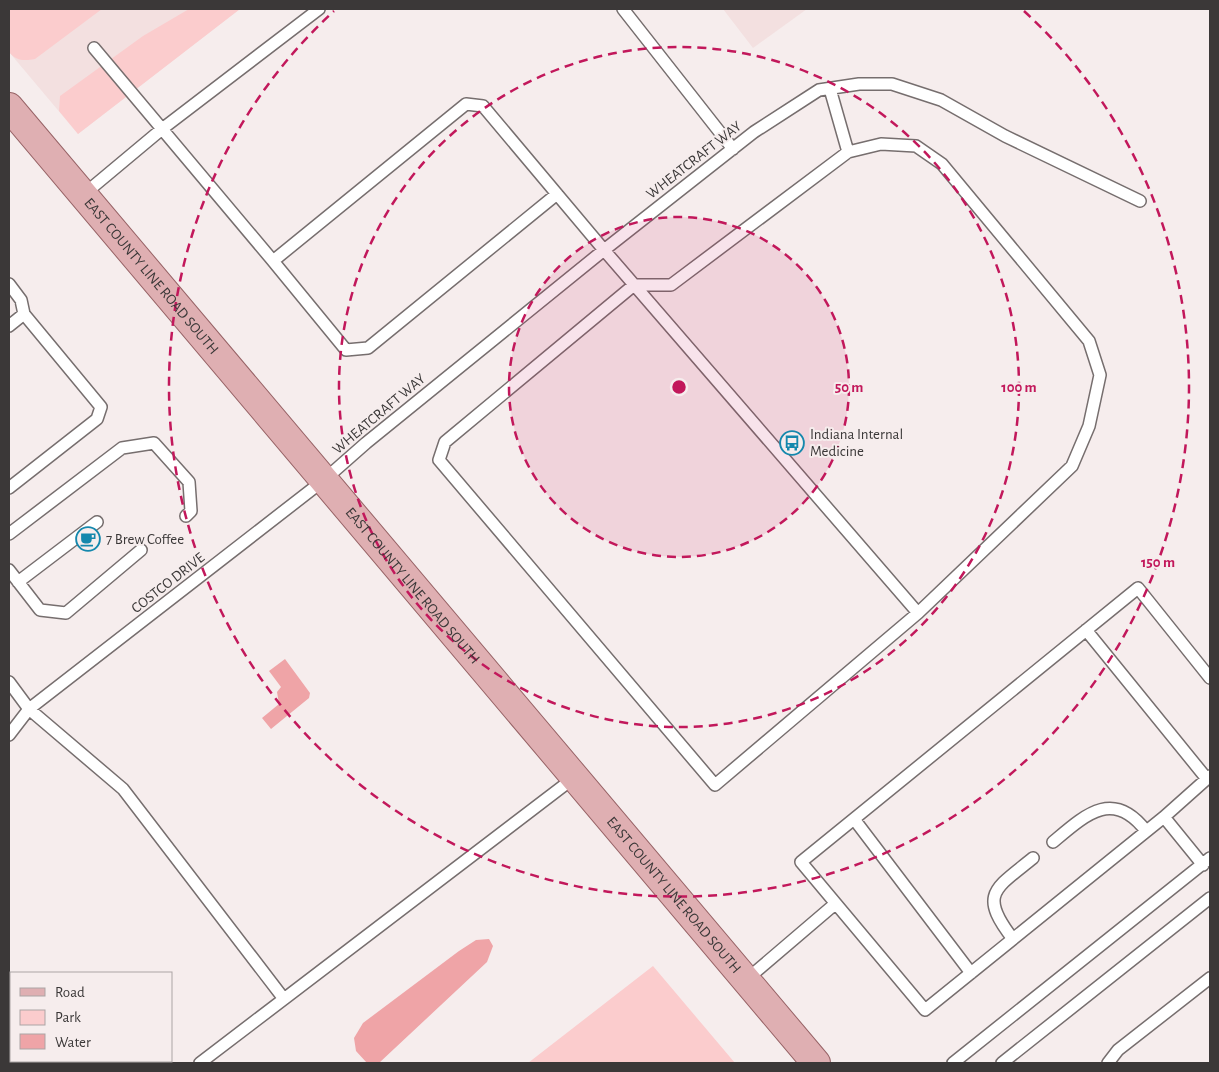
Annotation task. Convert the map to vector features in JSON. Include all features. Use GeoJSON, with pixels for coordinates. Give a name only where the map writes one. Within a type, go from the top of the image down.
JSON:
{"type":"FeatureCollection","features":[{"type":"Feature","properties":{"kind":"main road","name":"EAST COUNTY LINE ROAD SOUTH"},"geometry":{"type":"LineString","coordinates":[[9,108],[816,1063]]}},
{"type":"Feature","properties":{"kind":"lane"},"geometry":{"type":"LineString","coordinates":[[83,195],[162,130],[319,9]]}},
{"type":"Feature","properties":{"kind":"lane"},"geometry":{"type":"LineString","coordinates":[[624,9],[733,148]]}},
{"type":"Feature","properties":{"kind":"lane"},"geometry":{"type":"LineString","coordinates":[[94,48],[346,350],[368,348],[557,194]]}},
{"type":"Feature","properties":{"kind":"lane","name":"WHEATCRAFT WAY"},"geometry":{"type":"LineString","coordinates":[[324,480],[366,443],[733,148],[790,107],[819,90],[859,84],[892,84],[941,100],[1005,136],[1140,201]]}},
{"type":"Feature","properties":{"kind":"lane"},"geometry":{"type":"LineString","coordinates":[[830,89],[848,152]]}},
{"type":"Feature","properties":{"kind":"lane"},"geometry":{"type":"LineString","coordinates":[[273,262],[466,104],[484,106],[604,250],[918,613]]}},
{"type":"Feature","properties":{"kind":"lane"},"geometry":{"type":"LineString","coordinates":[[882,144],[916,146],[942,164],[1089,341],[1100,375],[1089,426],[1072,466],[918,613],[714,785],[439,460],[445,442],[634,285],[671,285],[848,152],[882,144]]}},
{"type":"Feature","properties":{"kind":"lane"},"geometry":{"type":"LineString","coordinates":[[9,286],[21,300],[24,314],[101,407],[97,420],[9,488]]}},
{"type":"Feature","properties":{"kind":"lane"},"geometry":{"type":"LineString","coordinates":[[9,326],[24,314]]}},
{"type":"Feature","properties":{"kind":"lane"},"geometry":{"type":"LineString","coordinates":[[9,534],[122,448],[154,443],[189,482],[191,511],[186,516]]}},
{"type":"Feature","properties":{"kind":"lane","name":"COSTCO DRIVE"},"geometry":{"type":"LineString","coordinates":[[9,735],[29,709],[324,480]]}},
{"type":"Feature","properties":{"kind":"lane"},"geometry":{"type":"LineString","coordinates":[[18,582],[97,522]]}},
{"type":"Feature","properties":{"kind":"lane"},"geometry":{"type":"LineString","coordinates":[[9,570],[40,610],[66,613],[141,550]]}},
{"type":"Feature","properties":{"kind":"lane"},"geometry":{"type":"LineString","coordinates":[[1086,630],[1208,777],[1164,817],[925,1010],[801,862],[1086,630],[1138,588],[1210,678]]}},
{"type":"Feature","properties":{"kind":"lane"},"geometry":{"type":"LineString","coordinates":[[9,682],[29,709],[123,789],[284,999]]}},
{"type":"Feature","properties":{"kind":"lane"},"geometry":{"type":"LineString","coordinates":[[200,1063],[575,777]]}},
{"type":"Feature","properties":{"kind":"lane"},"geometry":{"type":"LineString","coordinates":[[1053,842],[1084,817],[1102,809],[1115,807],[1126,811],[1146,831]]}},
{"type":"Feature","properties":{"kind":"lane"},"geometry":{"type":"LineString","coordinates":[[953,1063],[1206,861],[1164,817]]}},
{"type":"Feature","properties":{"kind":"lane"},"geometry":{"type":"LineString","coordinates":[[854,819],[971,973]]}},
{"type":"Feature","properties":{"kind":"lane"},"geometry":{"type":"LineString","coordinates":[[1013,939],[999,921],[993,907],[995,893],[1010,877],[1033,858]]}},
{"type":"Feature","properties":{"kind":"lane"},"geometry":{"type":"LineString","coordinates":[[1002,1063],[1210,898]]}},
{"type":"Feature","properties":{"kind":"lane"},"geometry":{"type":"LineString","coordinates":[[746,980],[835,904]]}},
{"type":"Feature","properties":{"kind":"lane"},"geometry":{"type":"LineString","coordinates":[[1108,1063],[1118,1050],[1210,978]]}},
{"type":"Feature","properties":{"kind":"shaded area"},"geometry":{"type":"Polygon","coordinates":[[[9,9],[240,9],[78,134],[9,52],[9,9]]]}},
{"type":"Feature","properties":{"kind":"shaded area"},"geometry":{"type":"Polygon","coordinates":[[[723,9],[807,9],[753,48],[723,9]]]}},
{"type":"Feature","properties":{"kind":"green space"},"geometry":{"type":"Polygon","coordinates":[[[9,9],[102,9],[35,59],[24,60],[17,59],[9,52],[9,9]]]}},
{"type":"Feature","properties":{"kind":"green space"},"geometry":{"type":"Polygon","coordinates":[[[189,9],[240,9],[78,134],[59,111],[60,96],[143,36],[189,9]]]}},
{"type":"Feature","properties":{"kind":"green space"},"geometry":{"type":"Polygon","coordinates":[[[653,966],[735,1063],[528,1063],[653,966]]]}},
{"type":"Feature","properties":{"kind":"water"},"geometry":{"type":"Polygon","coordinates":[[[285,659],[310,693],[309,698],[271,729],[262,718],[279,704],[277,692],[281,687],[269,671],[285,659]]]}},
{"type":"Feature","properties":{"kind":"water"},"geometry":{"type":"Polygon","coordinates":[[[489,939],[493,946],[487,962],[379,1063],[367,1063],[356,1051],[354,1038],[363,1023],[459,951],[476,940],[489,939]]]}},
{"type":"Feature","properties":{"kind":"place","name":"Indiana Internal Medicine"},"geometry":{"type":"Point","coordinates":[792,443]}},
{"type":"Feature","properties":{"kind":"place","name":"7 Brew Coffee"},"geometry":{"type":"Point","coordinates":[88,539]}}]}
